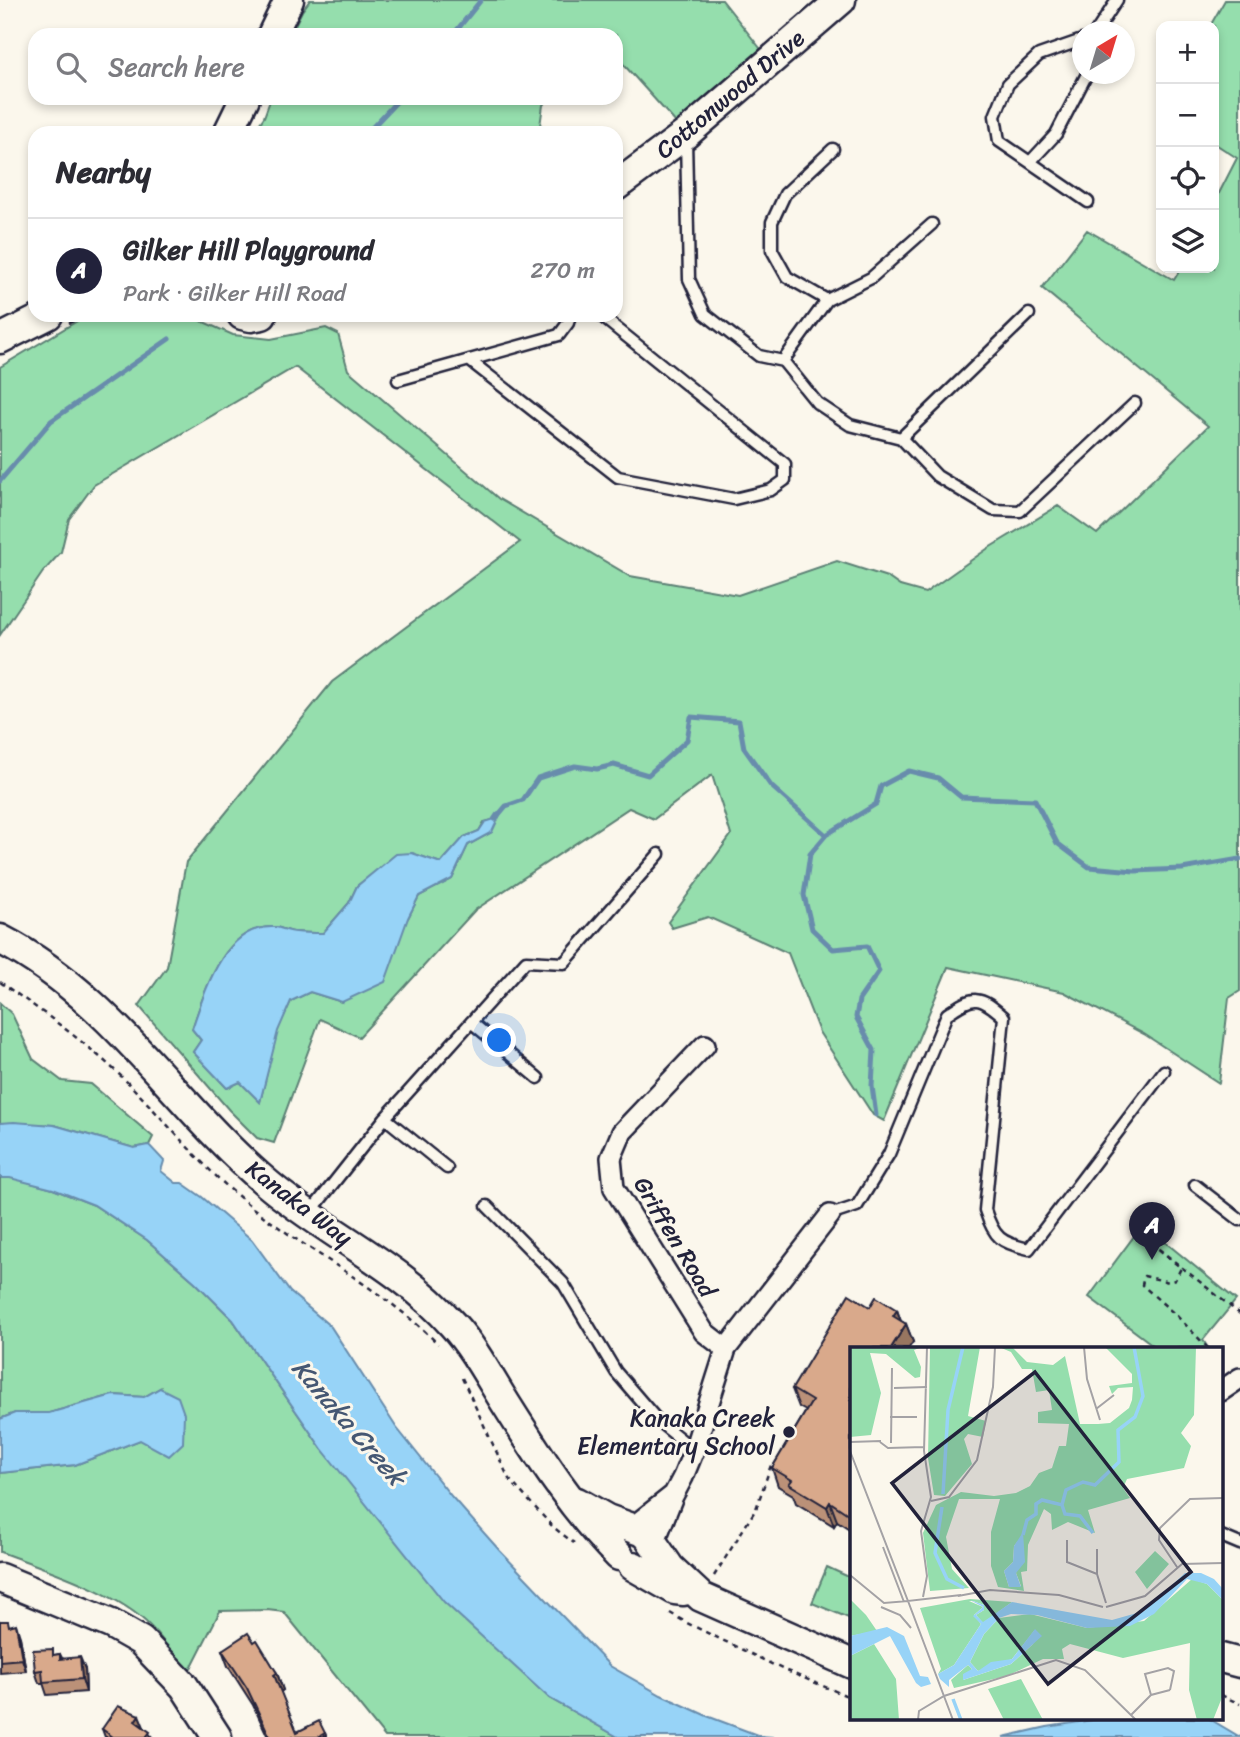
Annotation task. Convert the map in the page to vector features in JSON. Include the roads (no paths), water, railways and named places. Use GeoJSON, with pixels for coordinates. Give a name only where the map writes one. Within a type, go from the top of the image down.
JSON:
{"type":"FeatureCollection","features":[{"type":"Feature","properties":{"kind":"main road"},"geometry":{"type":"LineString","coordinates":[[275,28],[289,0]]}},
{"type":"Feature","properties":{"kind":"main road","name":"Cottonwood Drive"},"geometry":{"type":"LineString","coordinates":[[623,181],[685,134],[841,0]]}},
{"type":"Feature","properties":{"kind":"main road"},"geometry":{"type":"LineString","coordinates":[[231,126],[242,105]]}},
{"type":"Feature","properties":{"kind":"main road"},"geometry":{"type":"LineString","coordinates":[[0,339],[34,322]]}},
{"type":"Feature","properties":{"kind":"main road","name":"Kanaka Way"},"geometry":{"type":"LineString","coordinates":[[0,939],[77,989],[129,1039],[241,1160],[270,1185],[391,1269],[453,1325],[468,1343],[566,1495],[599,1536],[626,1561],[675,1590],[704,1584]]}},
{"type":"Feature","properties":{"kind":"main road","name":"Kanaka Way"},"geometry":{"type":"LineString","coordinates":[[566,1495],[644,1538],[670,1568],[850,1663]]}},
{"type":"Feature","properties":{"kind":"main road"},"geometry":{"type":"LineString","coordinates":[[626,1561],[618,1541],[622,1535],[644,1538]]}},
{"type":"Feature","properties":{"kind":"main road"},"geometry":{"type":"LineString","coordinates":[[0,1578],[111,1624],[141,1641],[184,1686],[218,1737]]}},
{"type":"Feature","properties":{"kind":"main road"},"geometry":{"type":"LineString","coordinates":[[1222,1658],[1240,1663]]}},
{"type":"Feature","properties":{"kind":"street","name":"Griffen Road"},"geometry":{"type":"LineString","coordinates":[[705,1045],[622,1132],[611,1158],[614,1188],[704,1332],[726,1349]]}},
{"type":"Feature","properties":{"kind":"street"},"geometry":{"type":"LineString","coordinates":[[644,1538],[639,1522],[673,1496],[683,1477],[726,1349],[830,1215]]}},
{"type":"Feature","properties":{"kind":"street"},"geometry":{"type":"LineString","coordinates":[[1222,1390],[1240,1378]]}},
{"type":"Feature","properties":{"kind":"lane"},"geometry":{"type":"LineString","coordinates":[[1103,21],[1117,0]]}},
{"type":"Feature","properties":{"kind":"lane"},"geometry":{"type":"LineString","coordinates":[[1072,44],[1039,55],[1008,85],[995,116],[999,141],[1088,202]]}},
{"type":"Feature","properties":{"kind":"lane"},"geometry":{"type":"LineString","coordinates":[[1031,161],[1056,134],[1082,84]]}},
{"type":"Feature","properties":{"kind":"lane"},"geometry":{"type":"LineString","coordinates":[[685,134],[689,279],[705,314],[759,356],[783,361],[817,403],[850,425],[901,438],[937,476],[993,510],[1020,511],[1135,403]]}},
{"type":"Feature","properties":{"kind":"lane"},"geometry":{"type":"LineString","coordinates":[[827,300],[787,277],[772,250],[772,222],[785,194],[833,149]]}},
{"type":"Feature","properties":{"kind":"lane"},"geometry":{"type":"LineString","coordinates":[[783,361],[827,300],[871,278],[932,224]]}},
{"type":"Feature","properties":{"kind":"lane"},"geometry":{"type":"LineString","coordinates":[[901,438],[1029,314]]}},
{"type":"Feature","properties":{"kind":"lane"},"geometry":{"type":"LineString","coordinates":[[398,380],[559,335],[568,322]]}},
{"type":"Feature","properties":{"kind":"lane"},"geometry":{"type":"LineString","coordinates":[[469,360],[618,477],[734,499],[771,490],[785,480],[785,464],[609,322]]}},
{"type":"Feature","properties":{"kind":"lane"},"geometry":{"type":"LineString","coordinates":[[309,1214],[385,1118],[526,961],[564,963],[659,855]]}},
{"type":"Feature","properties":{"kind":"lane"},"geometry":{"type":"LineString","coordinates":[[830,1215],[857,1206],[889,1154],[947,1013],[967,1000],[986,1002],[1004,1017],[985,1210],[992,1231],[1007,1244],[1029,1249],[1164,1071]]}},
{"type":"Feature","properties":{"kind":"lane"},"geometry":{"type":"LineString","coordinates":[[471,1022],[538,1078]]}},
{"type":"Feature","properties":{"kind":"lane"},"geometry":{"type":"LineString","coordinates":[[385,1118],[447,1168]]}},
{"type":"Feature","properties":{"kind":"lane"},"geometry":{"type":"LineString","coordinates":[[1195,1185],[1240,1220]]}},
{"type":"Feature","properties":{"kind":"lane"},"geometry":{"type":"LineString","coordinates":[[487,1206],[563,1283],[616,1372],[658,1421],[694,1450]]}},
{"type":"Feature","properties":{"kind":"lane"},"geometry":{"type":"LineString","coordinates":[[1222,1536],[1240,1544]]}},
{"type":"Feature","properties":{"kind":"water"},"geometry":{"type":"Polygon","coordinates":[[[496,814],[500,815],[492,832],[468,845],[452,879],[419,896],[408,918],[385,982],[342,1002],[310,992],[291,1001],[278,1031],[260,1102],[240,1082],[227,1088],[193,1052],[201,1040],[192,1029],[203,997],[219,963],[242,936],[257,929],[275,927],[293,932],[323,933],[349,903],[357,886],[396,854],[412,853],[441,863],[464,837],[479,831],[485,822],[492,820],[496,814]]]}},
{"type":"Feature","properties":{"kind":"water","name":"Kanaka Creek"},"geometry":{"type":"Polygon","coordinates":[[[0,1123],[54,1125],[134,1148],[149,1145],[164,1161],[161,1171],[176,1183],[182,1183],[202,1197],[252,1240],[290,1292],[331,1327],[396,1427],[452,1497],[610,1666],[661,1695],[707,1716],[760,1736],[773,1737],[618,1737],[549,1698],[444,1602],[322,1449],[233,1320],[195,1282],[147,1240],[94,1205],[53,1189],[0,1178],[0,1123]]]}},
{"type":"Feature","properties":{"kind":"water"},"geometry":{"type":"Polygon","coordinates":[[[160,1388],[178,1397],[184,1414],[183,1443],[169,1456],[140,1440],[75,1465],[0,1473],[0,1419],[15,1413],[49,1413],[113,1395],[144,1397],[160,1388]]]}},
{"type":"Feature","properties":{"kind":"water"},"geometry":{"type":"Polygon","coordinates":[[[1092,1720],[1211,1720],[1240,1737],[1003,1737],[1092,1720]]]}},
{"type":"Feature","properties":{"kind":"waterway"},"geometry":{"type":"LineString","coordinates":[[459,28],[481,0]]}},
{"type":"Feature","properties":{"kind":"waterway"},"geometry":{"type":"LineString","coordinates":[[374,126],[393,105]]}},
{"type":"Feature","properties":{"kind":"waterway"},"geometry":{"type":"LineString","coordinates":[[0,481],[51,421],[169,339]]}},
{"type":"Feature","properties":{"kind":"waterway"},"geometry":{"type":"LineString","coordinates":[[495,819],[506,806],[523,800],[538,778],[575,766],[597,769],[614,765],[648,775],[687,740],[691,717],[739,721],[744,748],[771,786],[826,835],[876,804],[881,786],[909,771],[938,778],[961,797],[1035,800],[1057,843],[1089,867],[1135,871],[1182,869],[1240,859]]}},
{"type":"Feature","properties":{"kind":"waterway"},"geometry":{"type":"LineString","coordinates":[[826,835],[810,854],[804,895],[812,929],[833,949],[867,946],[879,971],[859,1000],[856,1017],[874,1050],[872,1086],[876,1115]]}},
{"type":"Feature","properties":{"kind":"place","name":"Gilker Hill Playground"},"geometry":{"type":"Point","coordinates":[1152,1260]}},
{"type":"Feature","properties":{"kind":"place","name":"Kanaka Creek Elementary School"},"geometry":{"type":"Point","coordinates":[789,1432]}}]}
